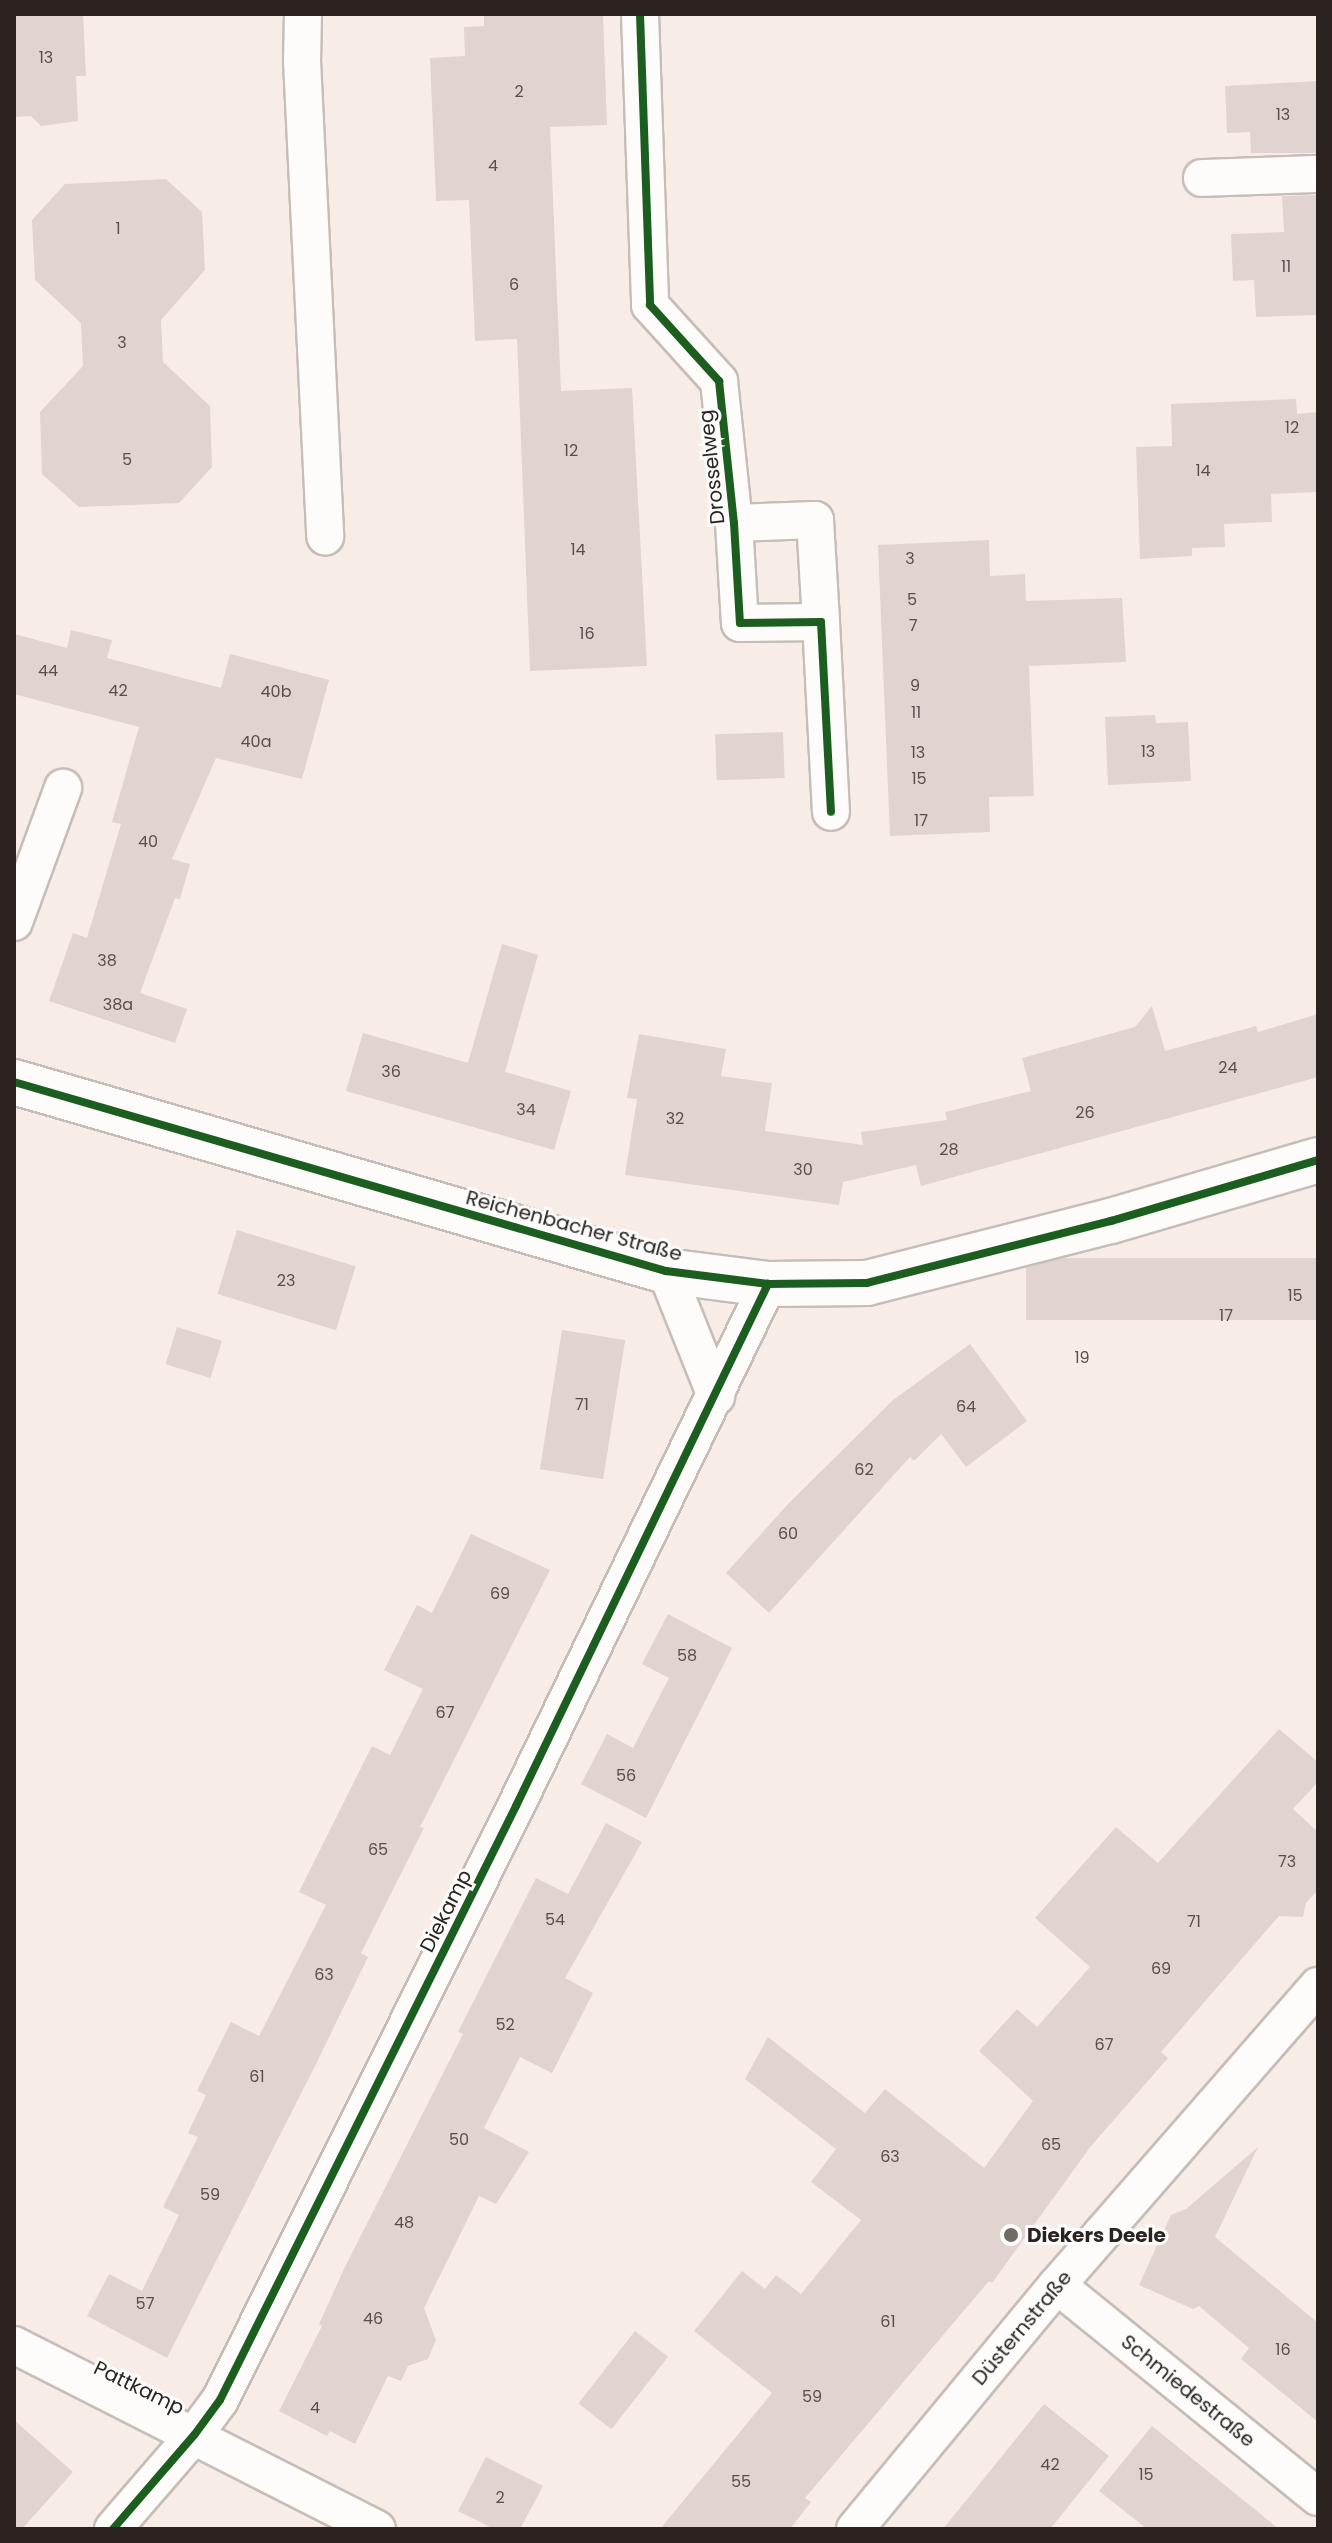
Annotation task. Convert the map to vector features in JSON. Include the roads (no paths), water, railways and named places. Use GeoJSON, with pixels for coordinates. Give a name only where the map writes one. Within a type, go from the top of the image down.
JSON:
{"type":"FeatureCollection","features":[{"type":"Feature","properties":{"kind":"street"},"geometry":{"type":"LineString","coordinates":[[303,14],[302,61],[325,536]]}},
{"type":"Feature","properties":{"kind":"street","name":"Drosselweg"},"geometry":{"type":"LineString","coordinates":[[640,14],[650,305],[719,381],[734,523],[740,623],[821,622]]}},
{"type":"Feature","properties":{"kind":"street"},"geometry":{"type":"LineString","coordinates":[[1202,178],[1318,174]]}},
{"type":"Feature","properties":{"kind":"street","name":"Drosselweg"},"geometry":{"type":"LineString","coordinates":[[734,523],[815,520],[831,812]]}},
{"type":"Feature","properties":{"kind":"street"},"geometry":{"type":"LineString","coordinates":[[14,922],[63,788]]}},
{"type":"Feature","properties":{"kind":"street","name":"Reichenbacher Straße"},"geometry":{"type":"LineString","coordinates":[[14,1082],[666,1271],[768,1284],[867,1283],[1111,1221],[1318,1160]]}},
{"type":"Feature","properties":{"kind":"street"},"geometry":{"type":"LineString","coordinates":[[666,1271],[716,1396]]}},
{"type":"Feature","properties":{"kind":"street","name":"Diekamp"},"geometry":{"type":"LineString","coordinates":[[113,2529],[195,2434],[220,2400],[509,1820],[768,1284]]}},
{"type":"Feature","properties":{"kind":"street","name":"Düsternstraße"},"geometry":{"type":"LineString","coordinates":[[855,2529],[1057,2285],[1318,1986]]}},
{"type":"Feature","properties":{"kind":"street","name":"Schmiedestraße"},"geometry":{"type":"LineString","coordinates":[[1057,2285],[1318,2497]]}},
{"type":"Feature","properties":{"kind":"street","name":"Pattkamp"},"geometry":{"type":"LineString","coordinates":[[14,2345],[195,2434],[377,2529]]}},
{"type":"Feature","properties":{"kind":"place","name":"Diekers Deele"},"geometry":{"type":"Point","coordinates":[1011,2235]}}]}
